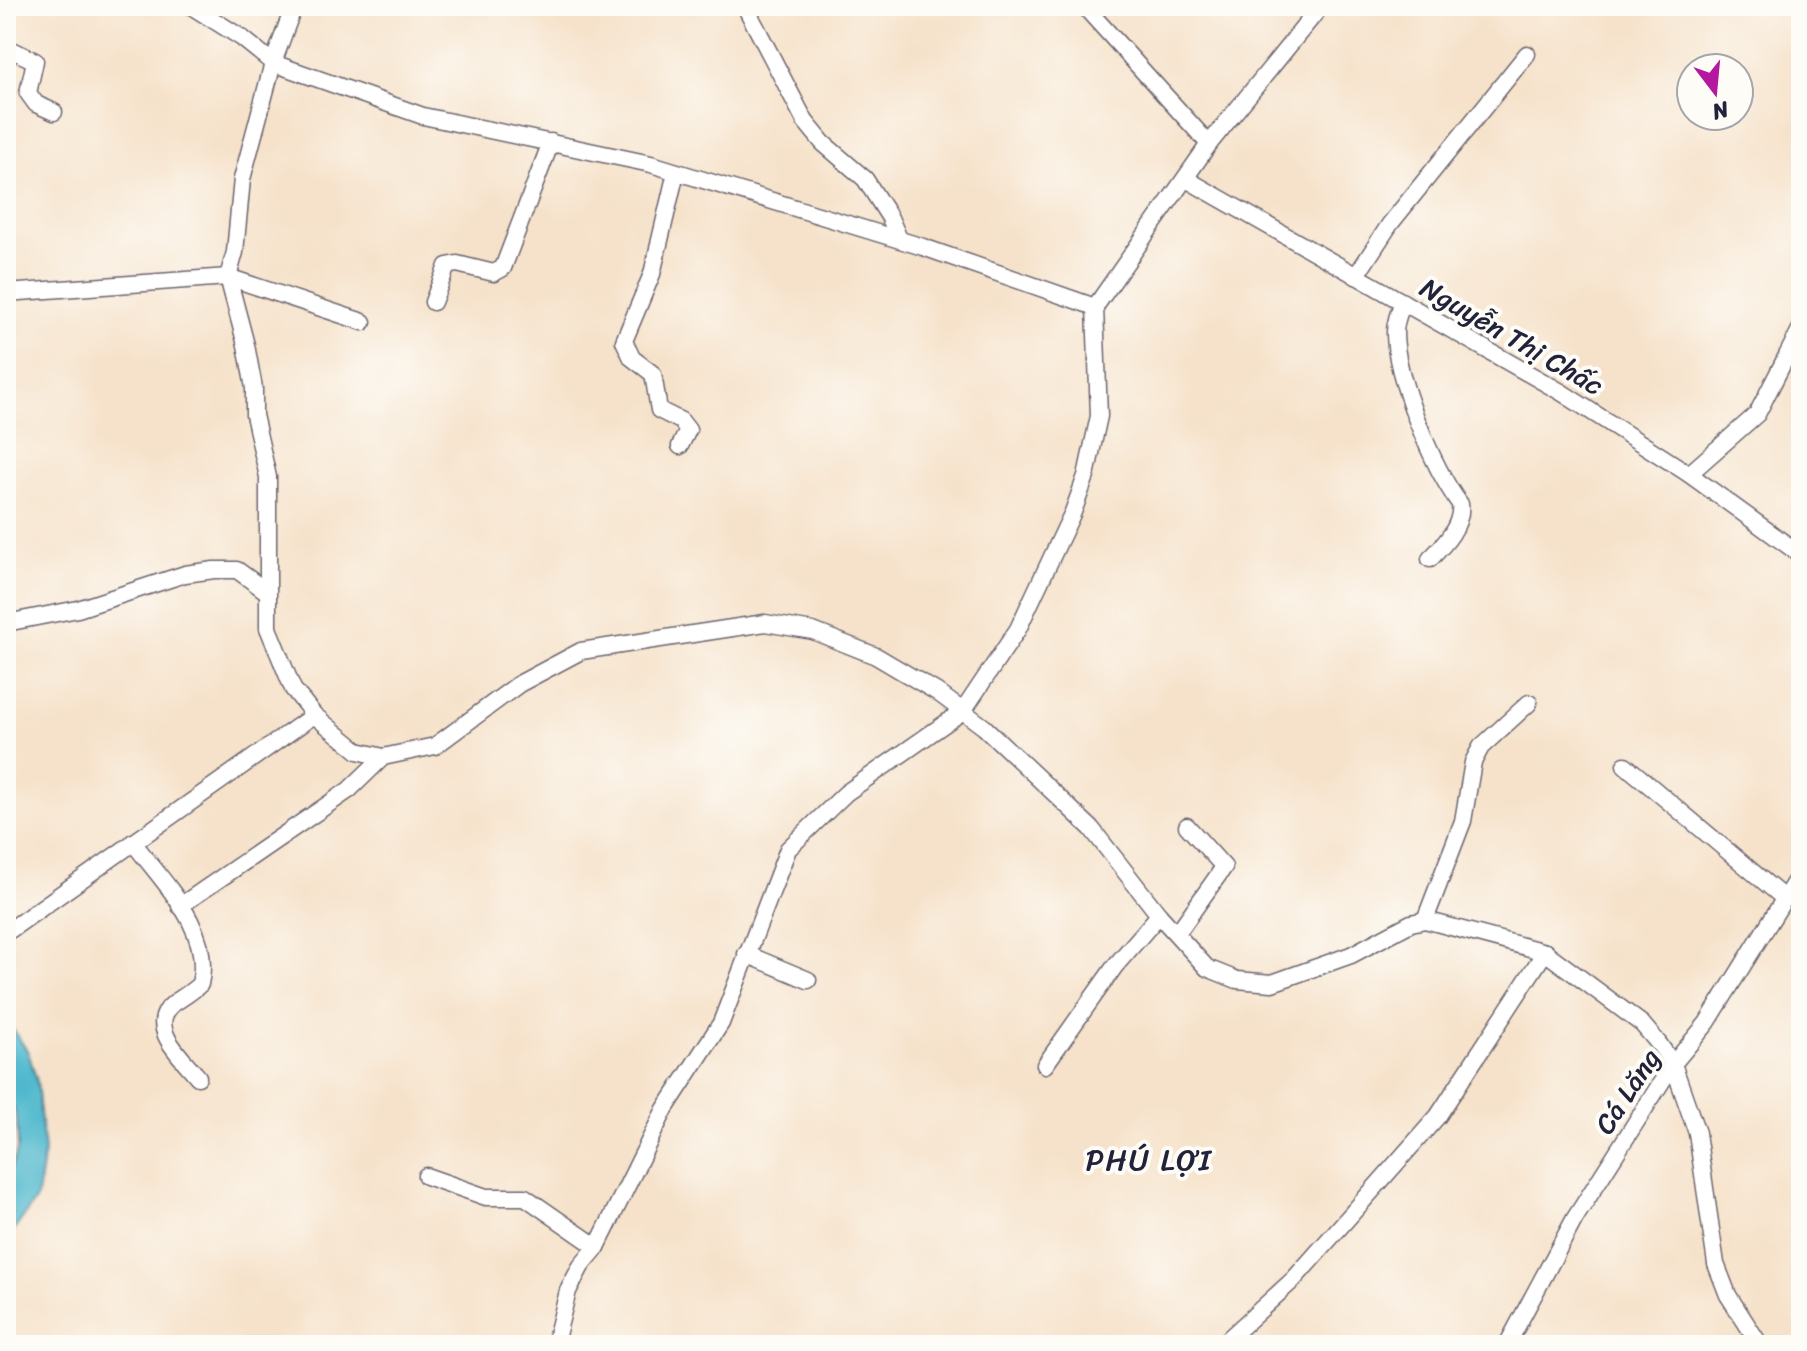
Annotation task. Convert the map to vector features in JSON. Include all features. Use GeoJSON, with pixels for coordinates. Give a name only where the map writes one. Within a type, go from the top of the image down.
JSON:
{"type":"FeatureCollection","features":[{"type":"Feature","properties":{"kind":"street"},"geometry":{"type":"LineString","coordinates":[[191,6],[242,38],[273,63],[423,116],[676,172],[899,239],[1095,307]]}},
{"type":"Feature","properties":{"kind":"street"},"geometry":{"type":"LineString","coordinates":[[294,6],[273,63],[242,179],[235,252],[228,277],[246,345],[254,388],[254,415],[268,477],[268,628],[293,689],[314,715],[358,751],[383,757],[435,746],[519,684],[581,651],[765,623],[813,631],[876,656],[963,711],[1091,828],[1159,915],[1178,932],[1207,968],[1237,980],[1272,983],[1316,969],[1411,923],[1425,920],[1545,952],[1642,1024],[1673,1064],[1697,1133],[1716,1264],[1728,1295],[1760,1345]]}},
{"type":"Feature","properties":{"kind":"street"},"geometry":{"type":"LineString","coordinates":[[745,6],[805,121],[823,143],[865,179],[890,218],[899,239]]}},
{"type":"Feature","properties":{"kind":"street"},"geometry":{"type":"LineString","coordinates":[[1084,6],[1209,144]]}},
{"type":"Feature","properties":{"kind":"street"},"geometry":{"type":"LineString","coordinates":[[560,1345],[557,1335],[568,1291],[581,1266],[597,1247],[665,1109],[721,1023],[788,849],[846,793],[963,711],[1018,629],[1073,512],[1086,476],[1099,416],[1095,307],[1209,144],[1321,6]]}},
{"type":"Feature","properties":{"kind":"street"},"geometry":{"type":"LineString","coordinates":[[6,47],[35,61],[28,93],[36,104],[54,112]]}},
{"type":"Feature","properties":{"kind":"street"},"geometry":{"type":"LineString","coordinates":[[1356,276],[1390,224],[1527,54]]}},
{"type":"Feature","properties":{"kind":"street"},"geometry":{"type":"LineString","coordinates":[[433,302],[447,266],[457,264],[494,273],[503,268],[551,142]]}},
{"type":"Feature","properties":{"kind":"street"},"geometry":{"type":"LineString","coordinates":[[676,172],[652,274],[624,341],[632,358],[653,374],[659,410],[681,421],[688,430],[680,446]]}},
{"type":"Feature","properties":{"kind":"street","name":"Nguyễn Thị Chấc"},"geometry":{"type":"LineString","coordinates":[[1186,179],[1561,392],[1689,474],[1801,555]]}},
{"type":"Feature","properties":{"kind":"street"},"geometry":{"type":"LineString","coordinates":[[6,293],[228,277],[363,322]]}},
{"type":"Feature","properties":{"kind":"street"},"geometry":{"type":"LineString","coordinates":[[1403,302],[1395,332],[1409,399],[1429,453],[1460,504],[1461,513],[1455,528],[1430,559]]}},
{"type":"Feature","properties":{"kind":"street"},"geometry":{"type":"LineString","coordinates":[[1689,474],[1757,414],[1801,328]]}},
{"type":"Feature","properties":{"kind":"street"},"geometry":{"type":"LineString","coordinates":[[6,623],[78,609],[185,574],[214,570],[237,570],[266,591]]}},
{"type":"Feature","properties":{"kind":"street"},"geometry":{"type":"LineString","coordinates":[[1425,920],[1463,821],[1473,762],[1481,747],[1529,703]]}},
{"type":"Feature","properties":{"kind":"street"},"geometry":{"type":"LineString","coordinates":[[10,930],[314,715]]}},
{"type":"Feature","properties":{"kind":"street"},"geometry":{"type":"LineString","coordinates":[[180,906],[349,790],[383,757]]}},
{"type":"Feature","properties":{"kind":"street"},"geometry":{"type":"LineString","coordinates":[[1625,765],[1785,899]]}},
{"type":"Feature","properties":{"kind":"street"},"geometry":{"type":"LineString","coordinates":[[1178,932],[1224,867],[1187,826]]}},
{"type":"Feature","properties":{"kind":"street"},"geometry":{"type":"LineString","coordinates":[[133,842],[196,930],[203,969],[200,984],[174,1004],[161,1025],[198,1077]]}},
{"type":"Feature","properties":{"kind":"street","name":"Cá Lăng"},"geometry":{"type":"LineString","coordinates":[[1507,1345],[1575,1218],[1673,1064],[1707,1023],[1801,872]]}},
{"type":"Feature","properties":{"kind":"street"},"geometry":{"type":"LineString","coordinates":[[1045,1065],[1115,966],[1159,915]]}},
{"type":"Feature","properties":{"kind":"street"},"geometry":{"type":"LineString","coordinates":[[1222,1345],[1294,1279],[1438,1116],[1545,952]]}},
{"type":"Feature","properties":{"kind":"street"},"geometry":{"type":"LineString","coordinates":[[746,954],[808,980]]}},
{"type":"Feature","properties":{"kind":"street"},"geometry":{"type":"LineString","coordinates":[[426,1176],[486,1197],[525,1197],[597,1247]]}},
{"type":"Feature","properties":{"kind":"water"},"geometry":{"type":"Polygon","coordinates":[[[6,1019],[28,1052],[37,1081],[44,1152],[37,1197],[6,1242],[6,1185],[18,1147],[17,1120],[6,1082],[6,1019]]]}},
{"type":"Feature","properties":{"kind":"district","name":"PHÚ LỢI"},"geometry":{"type":"Point","coordinates":[1149,1160]}}]}
